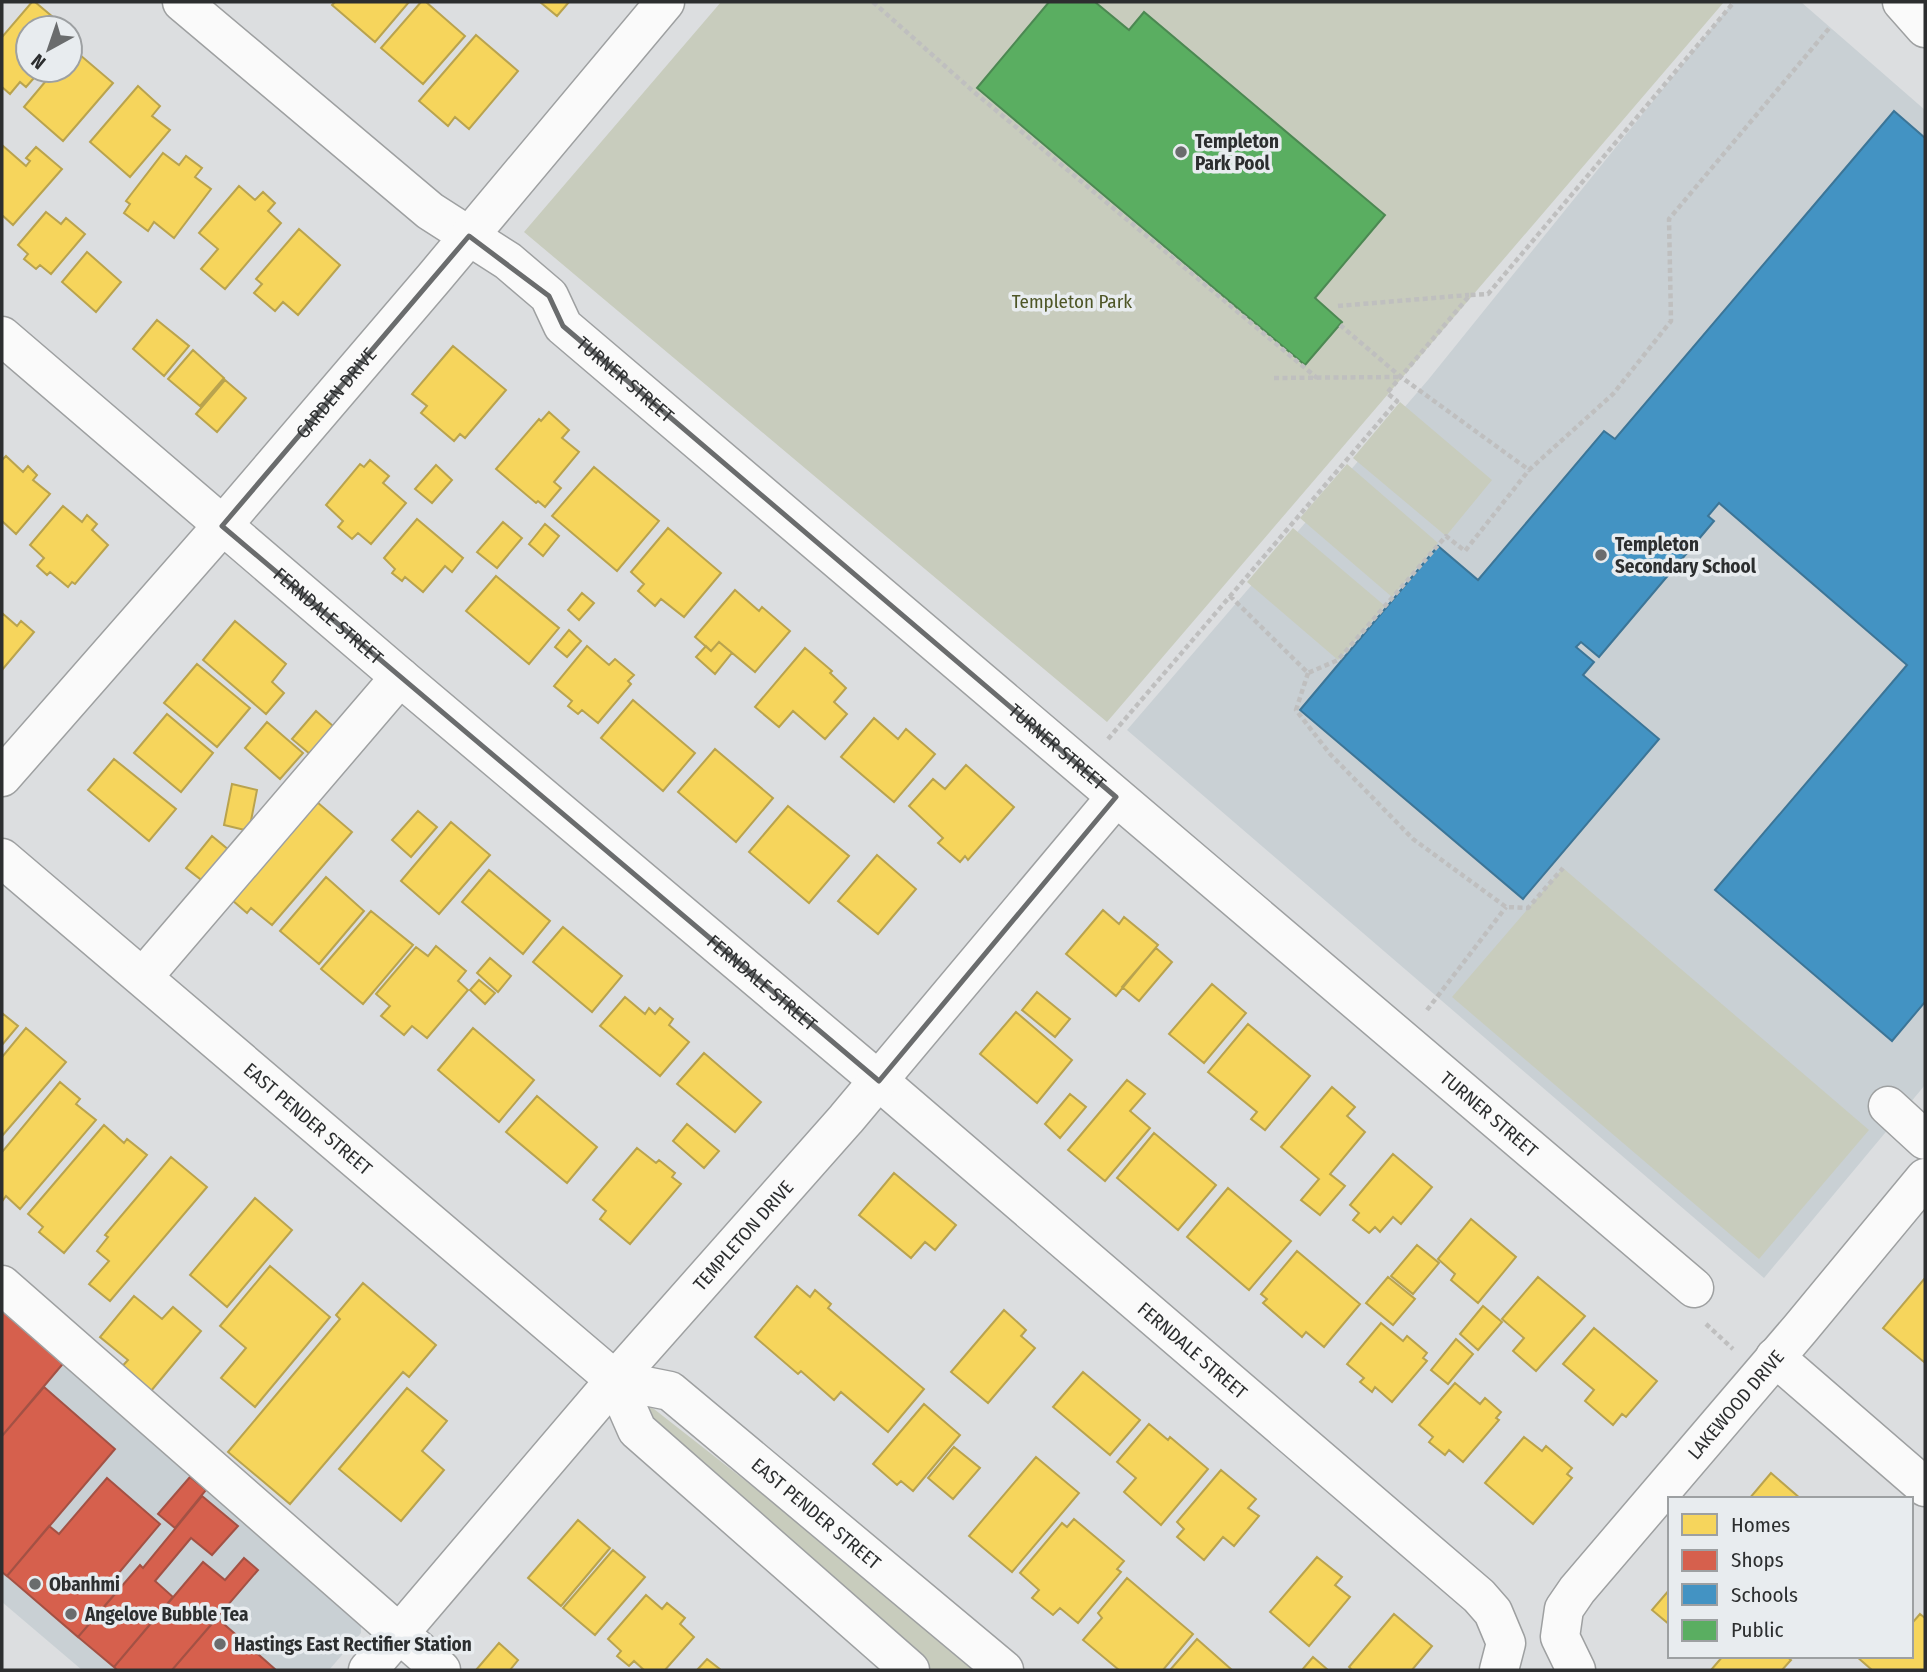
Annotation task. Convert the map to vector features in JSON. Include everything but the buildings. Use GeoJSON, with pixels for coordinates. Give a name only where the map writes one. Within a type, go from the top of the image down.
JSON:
{"type":"FeatureCollection","features":[{"type":"Feature","properties":{"kind":"street","name":"TURNER STREET"},"geometry":{"type":"LineString","coordinates":[[182,2],[430,211],[508,261],[549,296],[563,326],[1694,1288]]}},
{"type":"Feature","properties":{"kind":"street","name":"GARDEN DRIVE"},"geometry":{"type":"LineString","coordinates":[[2,777],[222,526],[665,2]]}},
{"type":"Feature","properties":{"kind":"street"},"geometry":{"type":"LineString","coordinates":[[1902,2],[1925,28]]}},
{"type":"Feature","properties":{"kind":"street","name":"FERNDALE STREET"},"geometry":{"type":"LineString","coordinates":[[2,336],[222,526],[879,1081],[1479,1596],[1493,1612],[1503,1657]]}},
{"type":"Feature","properties":{"kind":"street"},"geometry":{"type":"LineString","coordinates":[[143,978],[400,677]]}},
{"type":"Feature","properties":{"kind":"street","name":"TEMPLETON DRIVE"},"geometry":{"type":"LineString","coordinates":[[368,1670],[615,1380],[879,1081],[1116,797]]}},
{"type":"Feature","properties":{"kind":"street","name":"EAST PENDER STREET"},"geometry":{"type":"LineString","coordinates":[[2,858],[615,1380],[636,1430],[910,1670]]}},
{"type":"Feature","properties":{"kind":"street"},"geometry":{"type":"LineString","coordinates":[[1888,1106],[1925,1140]]}},
{"type":"Feature","properties":{"kind":"street","name":"LAKEWOOD DRIVE"},"geometry":{"type":"LineString","coordinates":[[1568,1654],[1564,1609],[1577,1590],[1925,1178]]}},
{"type":"Feature","properties":{"kind":"street"},"geometry":{"type":"LineString","coordinates":[[2,1285],[441,1670]]}},
{"type":"Feature","properties":{"kind":"street"},"geometry":{"type":"LineString","coordinates":[[1775,1357],[1925,1487]]}},
{"type":"Feature","properties":{"kind":"street","name":"EAST PENDER STREET"},"geometry":{"type":"LineString","coordinates":[[615,1380],[670,1391],[1004,1670]]}},
{"type":"Feature","properties":{"kind":"path"},"geometry":{"type":"LineString","coordinates":[[873,2],[974,92],[1317,378]]}},
{"type":"Feature","properties":{"kind":"path"},"geometry":{"type":"LineString","coordinates":[[1338,306],[1488,294],[1734,2]]}},
{"type":"Feature","properties":{"kind":"path"},"geometry":{"type":"LineString","coordinates":[[1563,868],[1528,908],[1506,907],[1413,839],[1330,754],[1296,710],[1308,673],[1338,660],[1446,536],[1465,551],[1529,470],[1613,394],[1671,321],[1669,219],[1831,26]]}},
{"type":"Feature","properties":{"kind":"path"},"geometry":{"type":"LineString","coordinates":[[1108,739],[1397,401],[1387,393],[1470,295]]}},
{"type":"Feature","properties":{"kind":"path"},"geometry":{"type":"LineString","coordinates":[[1340,325],[1401,377],[1529,470]]}},
{"type":"Feature","properties":{"kind":"path"},"geometry":{"type":"LineString","coordinates":[[1274,378],[1401,377]]}},
{"type":"Feature","properties":{"kind":"path"},"geometry":{"type":"LineString","coordinates":[[1230,596],[1308,673]]}},
{"type":"Feature","properties":{"kind":"path"},"geometry":{"type":"LineString","coordinates":[[1427,1011],[1506,907]]}},
{"type":"Feature","properties":{"kind":"path"},"geometry":{"type":"LineString","coordinates":[[1694,1288],[1698,1318],[1737,1352],[1775,1357]]}},
{"type":"Feature","properties":{"kind":"highlighted area"},"geometry":{"type":"Polygon","coordinates":[[[469,236],[549,296],[563,326],[1116,797],[879,1081],[222,526],[469,236]]]}},
{"type":"Feature","properties":{"kind":"shaded area","name":"Templeton Secondary School"},"geometry":{"type":"Polygon","coordinates":[[[1733,2],[1801,2],[1925,110],[1925,1085],[1764,1278],[1127,730],[1428,380],[1733,2]]]}},
{"type":"Feature","properties":{"kind":"shaded area"},"geometry":{"type":"Polygon","coordinates":[[[2,1285],[345,1607],[361,1626],[361,1633],[329,1670],[82,1670],[2,1602],[2,1285]]]}},
{"type":"Feature","properties":{"kind":"green space","name":"Templeton Park"},"geometry":{"type":"Polygon","coordinates":[[[721,2],[1724,2],[1107,722],[524,232],[721,2]]]}},
{"type":"Feature","properties":{"kind":"green space"},"geometry":{"type":"Polygon","coordinates":[[[1400,402],[1492,480],[1446,536],[1353,458],[1400,402]]]}},
{"type":"Feature","properties":{"kind":"green space"},"geometry":{"type":"Polygon","coordinates":[[[1347,464],[1438,543],[1392,597],[1300,518],[1347,464]]]}},
{"type":"Feature","properties":{"kind":"green space"},"geometry":{"type":"Polygon","coordinates":[[[1293,528],[1385,606],[1338,660],[1247,582],[1293,528]]]}},
{"type":"Feature","properties":{"kind":"green space"},"geometry":{"type":"Polygon","coordinates":[[[1563,868],[1869,1130],[1759,1259],[1452,997],[1563,868]]]}},
{"type":"Feature","properties":{"kind":"green space"},"geometry":{"type":"Polygon","coordinates":[[[644,1405],[654,1409],[844,1558],[977,1670],[928,1670],[647,1417],[644,1405]]]}},
{"type":"Feature","properties":{"kind":"place","name":"Templeton Park Pool"},"geometry":{"type":"Point","coordinates":[1181,152]}},
{"type":"Feature","properties":{"kind":"place","name":"Templeton Secondary School"},"geometry":{"type":"Point","coordinates":[1601,555]}},
{"type":"Feature","properties":{"kind":"place","name":"Obanhmi"},"geometry":{"type":"Point","coordinates":[35,1584]}},
{"type":"Feature","properties":{"kind":"place","name":"Angelove Bubble Tea"},"geometry":{"type":"Point","coordinates":[71,1614]}},
{"type":"Feature","properties":{"kind":"place","name":"Hastings East Rectifier Station"},"geometry":{"type":"Point","coordinates":[220,1644]}}]}
